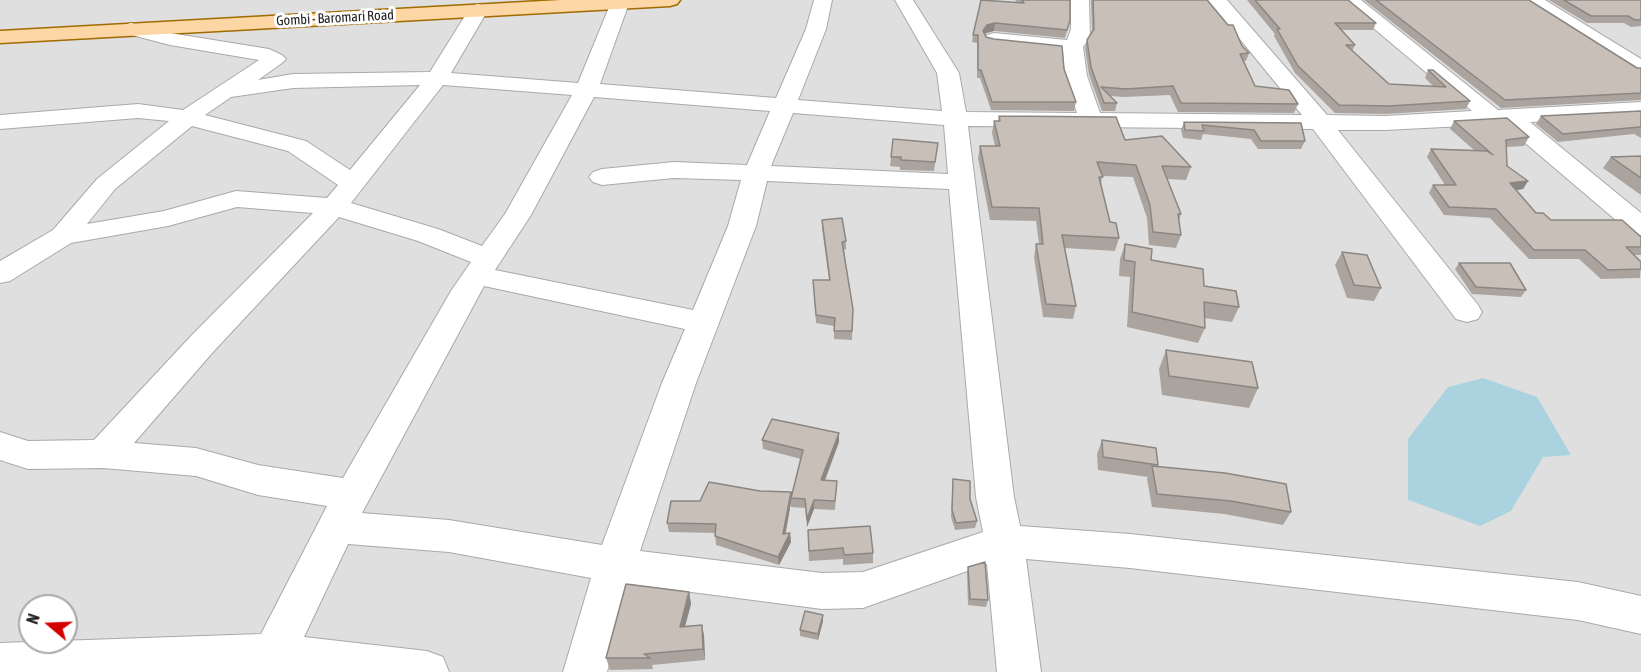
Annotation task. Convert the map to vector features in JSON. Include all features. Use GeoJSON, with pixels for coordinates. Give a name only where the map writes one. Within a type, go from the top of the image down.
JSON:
{"type":"FeatureCollection","features":[{"type":"Feature","properties":{"kind":"main road","name":"Gombi - Baromari Road"},"geometry":{"type":"LineString","coordinates":[[0,37],[548,0]]}},
{"type":"Feature","properties":{"kind":"main road","name":"Gombi - Baromari Road"},"geometry":{"type":"LineString","coordinates":[[0,29],[482,5],[670,0]]}},
{"type":"Feature","properties":{"kind":"street"},"geometry":{"type":"LineString","coordinates":[[585,672],[615,565],[703,323],[742,226],[756,173],[816,29],[823,0]]}},
{"type":"Feature","properties":{"kind":"street"},"geometry":{"type":"LineString","coordinates":[[904,0],[948,73],[962,182],[995,497],[1004,541],[1019,672]]}},
{"type":"Feature","properties":{"kind":"street"},"geometry":{"type":"LineString","coordinates":[[1080,0],[1082,10],[1080,37],[1073,47],[1076,76],[1091,120]]}},
{"type":"Feature","properties":{"kind":"street"},"geometry":{"type":"LineString","coordinates":[[1217,0],[1320,122],[1467,312]]}},
{"type":"Feature","properties":{"kind":"street"},"geometry":{"type":"LineString","coordinates":[[1349,0],[1641,227]]}},
{"type":"Feature","properties":{"kind":"street"},"geometry":{"type":"LineString","coordinates":[[1532,0],[1641,68]]}},
{"type":"Feature","properties":{"kind":"street"},"geometry":{"type":"LineString","coordinates":[[270,663],[345,511],[466,291],[518,215],[587,89],[619,3]]}},
{"type":"Feature","properties":{"kind":"street"},"geometry":{"type":"LineString","coordinates":[[103,454],[202,344],[344,196],[437,78],[482,5]]}},
{"type":"Feature","properties":{"kind":"street"},"geometry":{"type":"LineString","coordinates":[[0,274],[63,236],[106,184],[226,90],[272,63],[275,56],[170,39],[131,29]]}},
{"type":"Feature","properties":{"kind":"street"},"geometry":{"type":"LineString","coordinates":[[994,39],[1073,47]]}},
{"type":"Feature","properties":{"kind":"street"},"geometry":{"type":"LineString","coordinates":[[226,90],[293,81],[437,78],[955,119],[1385,123],[1641,109]]}},
{"type":"Feature","properties":{"kind":"street"},"geometry":{"type":"LineString","coordinates":[[0,122],[138,111],[165,113],[261,135],[297,146],[344,196],[428,235],[482,267],[703,323]]}},
{"type":"Feature","properties":{"kind":"street"},"geometry":{"type":"LineString","coordinates":[[602,177],[674,170],[962,182]]}},
{"type":"Feature","properties":{"kind":"street"},"geometry":{"type":"LineString","coordinates":[[63,236],[115,229],[168,218],[236,199],[344,196]]}},
{"type":"Feature","properties":{"kind":"street"},"geometry":{"type":"LineString","coordinates":[[0,446],[28,455],[103,454],[196,462],[258,480],[345,511],[449,536],[615,565],[822,591],[862,590],[1004,541],[1130,551],[1578,601],[1641,615]]}},
{"type":"Feature","properties":{"kind":"street"},"geometry":{"type":"LineString","coordinates":[[0,664],[270,663],[427,672]]}},
{"type":"Feature","properties":{"kind":"shaded area"},"geometry":{"type":"Polygon","coordinates":[[[0,0],[1641,0],[1641,672],[0,672],[0,0]]]}},
{"type":"Feature","properties":{"kind":"water"},"geometry":{"type":"Polygon","coordinates":[[[1483,378],[1537,397],[1571,455],[1543,457],[1511,511],[1480,526],[1408,500],[1408,439],[1448,387],[1483,378]]]}},
{"type":"Feature","properties":{"kind":"building"},"geometry":{"type":"Polygon","coordinates":[[[981,0],[1024,3],[1022,0],[1070,0],[1070,21],[1067,30],[995,23],[987,25],[983,31],[986,37],[994,39],[1062,46],[1064,69],[1076,102],[992,102],[981,70],[978,70],[978,35],[973,35],[981,0]]]}},
{"type":"Feature","properties":{"kind":"building"},"geometry":{"type":"Polygon","coordinates":[[[1093,0],[1207,0],[1228,25],[1233,25],[1242,46],[1249,53],[1240,54],[1255,86],[1289,90],[1298,104],[1181,103],[1173,86],[1126,89],[1101,87],[1117,103],[1104,103],[1091,67],[1087,40],[1094,29],[1093,0]]]}},
{"type":"Feature","properties":{"kind":"building"},"geometry":{"type":"Polygon","coordinates":[[[1255,0],[1348,0],[1376,23],[1335,23],[1355,45],[1346,45],[1389,84],[1446,87],[1428,70],[1433,70],[1470,101],[1389,106],[1339,105],[1298,66],[1277,29],[1280,29],[1255,0]]]}},
{"type":"Feature","properties":{"kind":"building"},"geometry":{"type":"Polygon","coordinates":[[[1376,0],[1529,0],[1637,68],[1641,68],[1641,93],[1505,100],[1376,0]]]}},
{"type":"Feature","properties":{"kind":"building"},"geometry":{"type":"Polygon","coordinates":[[[1564,0],[1641,0],[1641,20],[1628,16],[1591,16],[1564,0]]]}},
{"type":"Feature","properties":{"kind":"building"},"geometry":{"type":"Polygon","coordinates":[[[1641,111],[1641,128],[1563,134],[1541,116],[1641,111]]]}},
{"type":"Feature","properties":{"kind":"building"},"geometry":{"type":"Polygon","coordinates":[[[999,116],[1116,117],[1125,140],[1162,136],[1191,167],[1162,166],[1181,214],[1178,214],[1181,235],[1153,232],[1150,205],[1136,165],[1097,162],[1103,177],[1099,177],[1110,222],[1116,223],[1119,238],[1062,235],[1076,306],[1046,304],[1036,244],[1043,244],[1039,208],[992,207],[980,146],[1000,146],[994,121],[1000,121],[999,116]]]}},
{"type":"Feature","properties":{"kind":"building"},"geometry":{"type":"Polygon","coordinates":[[[1507,118],[1529,137],[1506,140],[1507,166],[1528,181],[1510,183],[1536,213],[1543,213],[1551,220],[1622,220],[1641,237],[1641,247],[1626,247],[1641,262],[1641,269],[1608,270],[1585,250],[1534,250],[1496,209],[1449,207],[1433,185],[1456,185],[1431,149],[1487,151],[1493,155],[1454,121],[1507,118]]]}},
{"type":"Feature","properties":{"kind":"building"},"geometry":{"type":"Polygon","coordinates":[[[1184,122],[1301,123],[1305,141],[1261,141],[1254,130],[1202,125],[1204,131],[1185,130],[1184,122]]]}},
{"type":"Feature","properties":{"kind":"building"},"geometry":{"type":"Polygon","coordinates":[[[893,139],[938,143],[935,162],[901,160],[901,157],[891,157],[893,139]]]}},
{"type":"Feature","properties":{"kind":"building"},"geometry":{"type":"Polygon","coordinates":[[[1641,156],[1641,178],[1611,157],[1641,156]]]}},
{"type":"Feature","properties":{"kind":"building"},"geometry":{"type":"Polygon","coordinates":[[[842,218],[846,241],[842,242],[853,309],[852,331],[834,331],[835,318],[816,315],[813,280],[830,280],[822,220],[842,218]]]}},
{"type":"Feature","properties":{"kind":"building"},"geometry":{"type":"Polygon","coordinates":[[[1125,244],[1152,249],[1151,260],[1203,269],[1204,286],[1236,291],[1239,307],[1204,302],[1205,328],[1132,312],[1135,262],[1124,260],[1125,244]]]}},
{"type":"Feature","properties":{"kind":"building"},"geometry":{"type":"Polygon","coordinates":[[[1342,252],[1367,255],[1381,288],[1354,285],[1342,252]]]}},
{"type":"Feature","properties":{"kind":"building"},"geometry":{"type":"Polygon","coordinates":[[[1459,263],[1510,263],[1526,290],[1476,287],[1459,263]]]}},
{"type":"Feature","properties":{"kind":"building"},"geometry":{"type":"Polygon","coordinates":[[[1166,350],[1252,362],[1258,388],[1169,376],[1166,350]]]}},
{"type":"Feature","properties":{"kind":"building"},"geometry":{"type":"Polygon","coordinates":[[[772,419],[839,433],[821,480],[837,481],[835,501],[814,500],[807,519],[805,499],[791,498],[803,450],[762,440],[772,419]]]}},
{"type":"Feature","properties":{"kind":"building"},"geometry":{"type":"Polygon","coordinates":[[[1102,440],[1156,448],[1158,465],[1103,457],[1102,440]]]}},
{"type":"Feature","properties":{"kind":"building"},"geometry":{"type":"Polygon","coordinates":[[[1152,466],[1225,473],[1286,484],[1291,512],[1231,501],[1157,494],[1152,466]]]}},
{"type":"Feature","properties":{"kind":"building"},"geometry":{"type":"Polygon","coordinates":[[[953,479],[970,481],[970,499],[977,521],[956,523],[952,510],[953,479]]]}},
{"type":"Feature","properties":{"kind":"building"},"geometry":{"type":"Polygon","coordinates":[[[709,482],[760,491],[791,492],[783,534],[790,533],[778,557],[715,536],[716,524],[667,523],[671,501],[700,501],[709,482]]]}},
{"type":"Feature","properties":{"kind":"building"},"geometry":{"type":"Polygon","coordinates":[[[870,526],[873,553],[844,555],[843,548],[809,551],[808,530],[870,526]]]}},
{"type":"Feature","properties":{"kind":"building"},"geometry":{"type":"Polygon","coordinates":[[[985,562],[988,600],[970,599],[968,567],[985,562]]]}},
{"type":"Feature","properties":{"kind":"building"},"geometry":{"type":"Polygon","coordinates":[[[626,584],[689,592],[680,627],[702,625],[703,649],[644,654],[650,658],[606,658],[626,584]]]}},
{"type":"Feature","properties":{"kind":"building"},"geometry":{"type":"Polygon","coordinates":[[[805,611],[823,615],[818,634],[800,630],[805,611]]]}}]}
